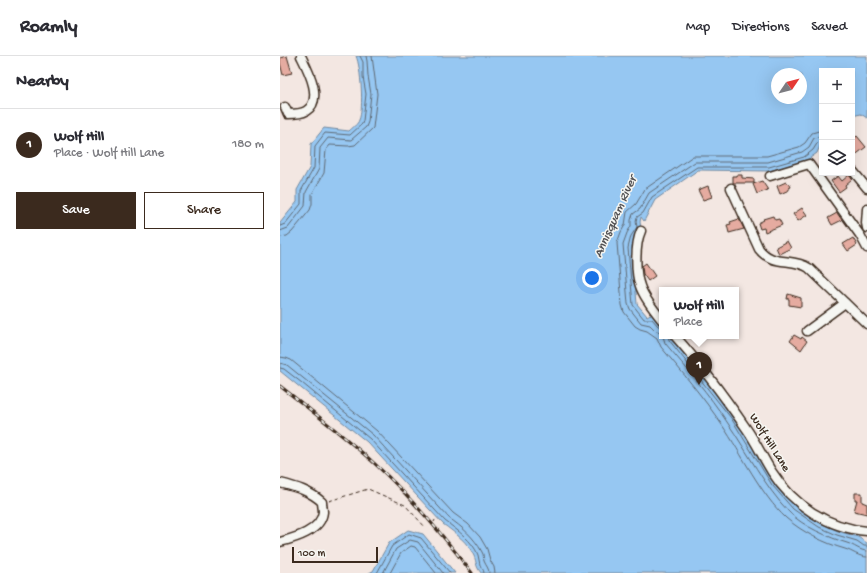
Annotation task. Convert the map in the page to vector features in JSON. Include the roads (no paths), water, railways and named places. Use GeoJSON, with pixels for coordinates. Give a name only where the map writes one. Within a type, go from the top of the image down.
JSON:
{"type":"FeatureCollection","features":[{"type":"Feature","properties":{"kind":"street"},"geometry":{"type":"LineString","coordinates":[[286,107],[288,114],[298,113],[307,110],[314,102],[315,97],[310,77],[301,56]]}},
{"type":"Feature","properties":{"kind":"street"},"geometry":{"type":"LineString","coordinates":[[770,176],[809,164],[865,245]]}},
{"type":"Feature","properties":{"kind":"street"},"geometry":{"type":"LineString","coordinates":[[855,173],[867,188]]}},
{"type":"Feature","properties":{"kind":"street"},"geometry":{"type":"LineString","coordinates":[[732,188],[759,249],[772,259],[799,263],[814,271],[867,324]]}},
{"type":"Feature","properties":{"kind":"street"},"geometry":{"type":"LineString","coordinates":[[865,245],[867,209]]}},
{"type":"Feature","properties":{"kind":"street"},"geometry":{"type":"LineString","coordinates":[[641,231],[638,237],[636,253],[639,283],[659,316]]}},
{"type":"Feature","properties":{"kind":"street"},"geometry":{"type":"LineString","coordinates":[[806,331],[845,303]]}},
{"type":"Feature","properties":{"kind":"street","name":"Wolf Hill Lane"},"geometry":{"type":"LineString","coordinates":[[677,339],[727,400],[751,434],[772,471],[786,491],[812,513],[829,522],[867,531]]}},
{"type":"Feature","properties":{"kind":"street"},"geometry":{"type":"LineString","coordinates":[[280,483],[306,491],[316,496],[322,502],[323,512],[319,523],[313,529],[289,540],[280,542]]}},
{"type":"Feature","properties":{"kind":"water","name":"Annisquam River"},"geometry":{"type":"Polygon","coordinates":[[[356,56],[867,56],[867,118],[861,114],[855,115],[855,68],[819,68],[819,148],[817,153],[806,161],[769,171],[698,170],[655,200],[644,221],[641,217],[641,228],[635,237],[632,246],[637,304],[647,316],[652,313],[659,321],[659,339],[673,339],[734,416],[780,487],[796,507],[820,523],[838,531],[858,537],[867,543],[867,573],[481,573],[475,558],[465,542],[443,524],[367,442],[280,371],[280,223],[297,202],[297,190],[310,167],[311,144],[324,128],[349,131],[356,124],[361,115],[362,98],[358,61],[356,56]]]}},
{"type":"Feature","properties":{"kind":"water"},"geometry":{"type":"Polygon","coordinates":[[[408,530],[423,534],[455,573],[369,573],[373,571],[389,543],[408,530]]]}},
{"type":"Feature","properties":{"kind":"railway"},"geometry":{"type":"LineString","coordinates":[[280,386],[340,433],[388,476],[426,516],[472,573]]}},
{"type":"Feature","properties":{"kind":"place","name":"Wolf Hill"},"geometry":{"type":"Point","coordinates":[699,385]}}]}
